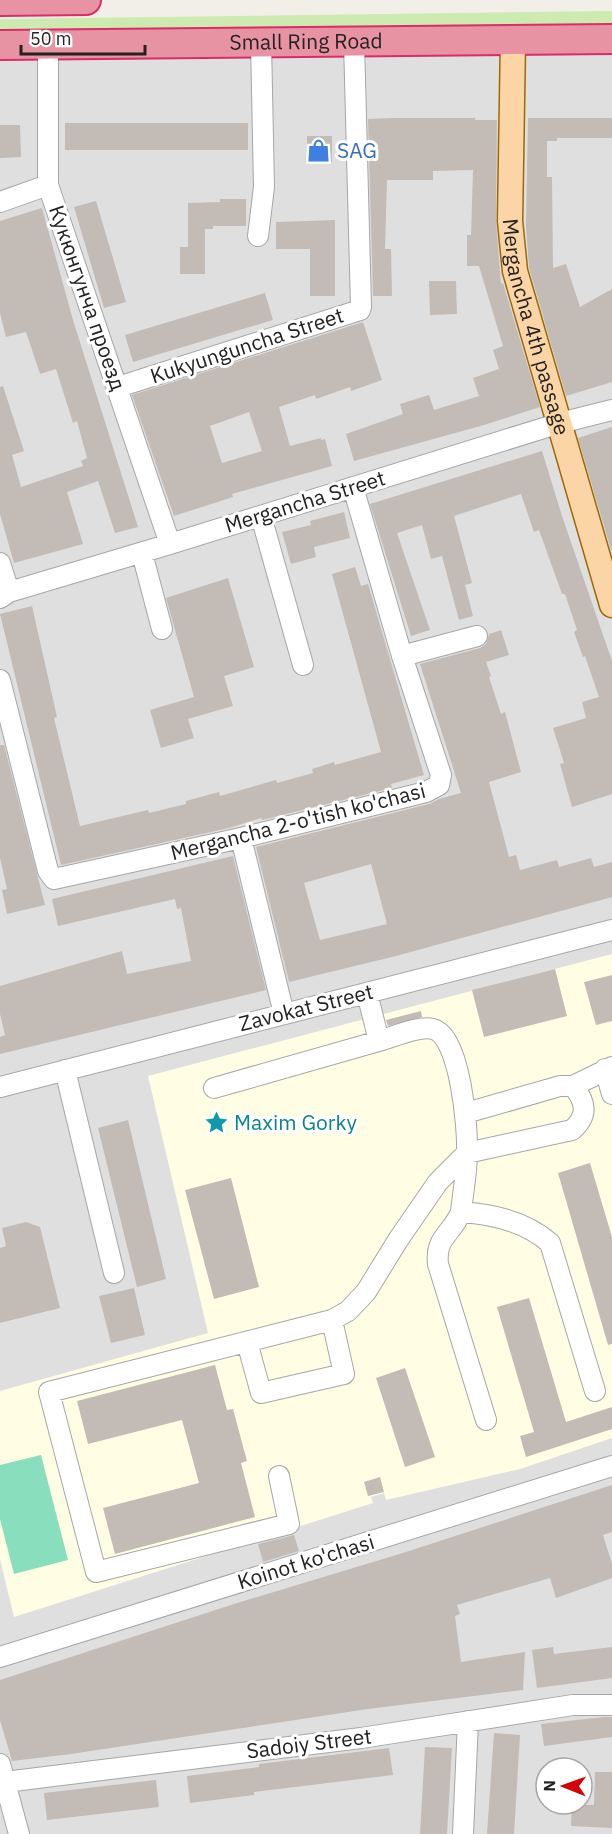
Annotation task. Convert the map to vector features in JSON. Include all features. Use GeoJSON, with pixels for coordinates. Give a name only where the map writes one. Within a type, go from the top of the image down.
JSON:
{"type":"FeatureCollection","features":[{"type":"Feature","properties":{"kind":"highway"},"geometry":{"type":"LineString","coordinates":[[0,1],[86,0]]}},
{"type":"Feature","properties":{"kind":"highway"},"geometry":{"type":"LineString","coordinates":[[6,45],[11,1]]}},
{"type":"Feature","properties":{"kind":"highway","name":"Small Ring Road"},"geometry":{"type":"LineString","coordinates":[[6,45],[612,39]]}},
{"type":"Feature","properties":{"kind":"main road","name":"Mergancha 4th passage"},"geometry":{"type":"LineString","coordinates":[[513,40],[510,221],[515,271],[612,605]]}},
{"type":"Feature","properties":{"kind":"street","name":"Kukyunguncha Street"},"geometry":{"type":"LineString","coordinates":[[117,387],[360,310],[362,306],[354,41]]}},
{"type":"Feature","properties":{"kind":"street"},"geometry":{"type":"LineString","coordinates":[[258,236],[264,188],[261,42]]}},
{"type":"Feature","properties":{"kind":"street","name":"Кукюнгунча проезд"},"geometry":{"type":"LineString","coordinates":[[48,45],[48,185],[170,544]]}},
{"type":"Feature","properties":{"kind":"street"},"geometry":{"type":"LineString","coordinates":[[0,202],[48,185]]}},
{"type":"Feature","properties":{"kind":"street","name":"Mergancha Street"},"geometry":{"type":"LineString","coordinates":[[4,595],[560,423],[612,410]]}},
{"type":"Feature","properties":{"kind":"street","name":"Mergancha 2-o'tish ko'chasi"},"geometry":{"type":"LineString","coordinates":[[0,680],[48,871],[54,879],[241,838],[426,792],[439,786],[441,775],[402,656],[353,487]]}},
{"type":"Feature","properties":{"kind":"street"},"geometry":{"type":"LineString","coordinates":[[261,516],[303,665]]}},
{"type":"Feature","properties":{"kind":"street"},"geometry":{"type":"LineString","coordinates":[[142,553],[162,628]]}},
{"type":"Feature","properties":{"kind":"street"},"geometry":{"type":"LineString","coordinates":[[0,563],[4,595]]}},
{"type":"Feature","properties":{"kind":"street"},"geometry":{"type":"LineString","coordinates":[[402,656],[477,636]]}},
{"type":"Feature","properties":{"kind":"street"},"geometry":{"type":"LineString","coordinates":[[241,838],[284,1014]]}},
{"type":"Feature","properties":{"kind":"street","name":"Zavokat Street"},"geometry":{"type":"LineString","coordinates":[[0,1087],[612,930]]}},
{"type":"Feature","properties":{"kind":"street"},"geometry":{"type":"LineString","coordinates":[[367,993],[380,1041]]}},
{"type":"Feature","properties":{"kind":"street"},"geometry":{"type":"LineString","coordinates":[[214,1088],[422,1028],[434,1029],[445,1035],[456,1063],[466,1113],[467,1153],[461,1212],[457,1221],[439,1243],[438,1264],[486,1420]]}},
{"type":"Feature","properties":{"kind":"street"},"geometry":{"type":"LineString","coordinates":[[466,1113],[560,1086],[573,1086],[608,1068],[612,1094]]}},
{"type":"Feature","properties":{"kind":"street"},"geometry":{"type":"LineString","coordinates":[[65,1070],[114,1273]]}},
{"type":"Feature","properties":{"kind":"street"},"geometry":{"type":"LineString","coordinates":[[279,1476],[289,1524],[96,1572],[49,1392],[332,1320],[348,1311],[366,1292],[438,1182],[467,1153],[572,1130],[582,1122],[584,1111],[581,1096],[573,1086]]}},
{"type":"Feature","properties":{"kind":"street"},"geometry":{"type":"LineString","coordinates":[[461,1212],[487,1214],[521,1225],[550,1243],[595,1391]]}},
{"type":"Feature","properties":{"kind":"street"},"geometry":{"type":"LineString","coordinates":[[247,1342],[254,1395],[344,1374],[332,1320]]}},
{"type":"Feature","properties":{"kind":"street","name":"Koinot ko'chasi"},"geometry":{"type":"LineString","coordinates":[[0,1657],[612,1466]]}},
{"type":"Feature","properties":{"kind":"street","name":"Sadoiy Street"},"geometry":{"type":"LineString","coordinates":[[3,1773],[361,1738],[573,1705],[612,1705]]}},
{"type":"Feature","properties":{"kind":"street"},"geometry":{"type":"LineString","coordinates":[[463,1834],[468,1721]]}},
{"type":"Feature","properties":{"kind":"street"},"geometry":{"type":"LineString","coordinates":[[3,1773],[19,1834]]}},
{"type":"Feature","properties":{"kind":"shaded area"},"geometry":{"type":"Polygon","coordinates":[[[612,39],[612,1834],[0,1834],[0,45],[612,39]]]}},
{"type":"Feature","properties":{"kind":"shaded area"},"geometry":{"type":"Polygon","coordinates":[[[612,954],[612,1438],[520,1469],[386,1500],[384,1493],[371,1497],[373,1503],[14,1617],[0,1559],[0,1391],[208,1333],[148,1076],[612,954]]]}},
{"type":"Feature","properties":{"kind":"green space"},"geometry":{"type":"Polygon","coordinates":[[[612,11],[612,28],[0,35],[0,19],[612,11]]]}},
{"type":"Feature","properties":{"kind":"green space"},"geometry":{"type":"Polygon","coordinates":[[[41,1455],[68,1560],[14,1574],[0,1519],[0,1465],[41,1455]]]}},
{"type":"Feature","properties":{"kind":"building"},"geometry":{"type":"Polygon","coordinates":[[[528,118],[612,118],[612,138],[557,138],[557,141],[547,141],[547,177],[552,177],[553,268],[566,264],[580,307],[612,289],[612,382],[566,396],[529,268],[526,226],[528,118]]]}},
{"type":"Feature","properties":{"kind":"building"},"geometry":{"type":"Polygon","coordinates":[[[368,119],[497,120],[496,221],[501,284],[503,283],[540,407],[354,461],[346,434],[403,414],[400,404],[429,395],[434,410],[479,396],[473,378],[499,369],[493,350],[503,346],[479,266],[467,266],[467,235],[471,235],[473,170],[433,171],[433,180],[387,180],[385,249],[391,249],[392,296],[373,296],[368,119]]]}},
{"type":"Feature","properties":{"kind":"building"},"geometry":{"type":"Polygon","coordinates":[[[65,123],[248,123],[248,150],[65,150],[65,123]]]}},
{"type":"Feature","properties":{"kind":"building"},"geometry":{"type":"Polygon","coordinates":[[[0,125],[20,125],[21,157],[0,158],[0,125]]]}},
{"type":"Feature","properties":{"kind":"building"},"geometry":{"type":"Polygon","coordinates":[[[307,136],[332,136],[332,162],[307,163],[307,136]]]}},
{"type":"Feature","properties":{"kind":"building"},"geometry":{"type":"Polygon","coordinates":[[[220,199],[246,199],[246,226],[213,226],[213,229],[205,229],[205,274],[180,274],[180,247],[188,247],[188,203],[220,202],[220,199]]]}},
{"type":"Feature","properties":{"kind":"building"},"geometry":{"type":"Polygon","coordinates":[[[96,201],[126,302],[104,308],[74,207],[96,201]]]}},
{"type":"Feature","properties":{"kind":"building"},"geometry":{"type":"Polygon","coordinates":[[[42,208],[73,320],[138,527],[115,533],[98,481],[67,492],[83,544],[14,563],[0,514],[0,387],[3,386],[24,451],[12,455],[21,487],[83,466],[81,461],[87,458],[77,421],[73,423],[56,369],[40,374],[26,332],[6,337],[0,313],[0,221],[42,208]]]}},
{"type":"Feature","properties":{"kind":"building"},"geometry":{"type":"Polygon","coordinates":[[[335,220],[335,296],[310,296],[310,249],[276,249],[276,222],[335,220]]]}},
{"type":"Feature","properties":{"kind":"building"},"geometry":{"type":"Polygon","coordinates":[[[429,281],[456,281],[457,314],[430,315],[429,281]]]}},
{"type":"Feature","properties":{"kind":"building"},"geometry":{"type":"Polygon","coordinates":[[[265,293],[273,320],[133,362],[125,335],[265,293]]]}},
{"type":"Feature","properties":{"kind":"building"},"geometry":{"type":"Polygon","coordinates":[[[363,322],[382,380],[351,391],[350,387],[316,399],[315,395],[279,407],[290,446],[325,439],[332,466],[232,494],[233,497],[174,516],[132,395],[363,322]],[[249,412],[210,426],[222,463],[262,451],[249,412]]]}},
{"type":"Feature","properties":{"kind":"building"},"geometry":{"type":"Polygon","coordinates":[[[612,427],[612,550],[611,550],[578,438],[612,427]]]}},
{"type":"Feature","properties":{"kind":"building"},"geometry":{"type":"Polygon","coordinates":[[[542,451],[612,661],[612,794],[572,807],[560,764],[564,763],[553,728],[586,718],[582,702],[599,697],[574,632],[577,630],[565,594],[562,594],[539,530],[534,532],[521,494],[454,516],[472,583],[465,585],[473,616],[459,620],[442,556],[431,559],[422,525],[397,533],[430,630],[411,636],[370,504],[542,451]]]}},
{"type":"Feature","properties":{"kind":"building"},"geometry":{"type":"Polygon","coordinates":[[[344,512],[350,538],[314,547],[316,557],[291,564],[282,532],[311,525],[310,521],[344,512]]]}},
{"type":"Feature","properties":{"kind":"building"},"geometry":{"type":"Polygon","coordinates":[[[355,567],[361,586],[368,584],[424,775],[391,784],[392,788],[262,820],[261,818],[229,828],[61,865],[0,614],[32,606],[57,717],[54,718],[80,826],[148,810],[149,813],[186,804],[186,801],[219,792],[220,796],[276,780],[277,783],[313,773],[312,769],[334,762],[335,765],[381,752],[332,574],[355,567]]]}},
{"type":"Feature","properties":{"kind":"building"},"geometry":{"type":"Polygon","coordinates":[[[228,578],[254,667],[224,676],[233,706],[188,719],[194,738],[161,748],[150,710],[194,697],[166,598],[228,578]]]}},
{"type":"Feature","properties":{"kind":"building"},"geometry":{"type":"Polygon","coordinates":[[[501,630],[509,655],[486,662],[501,714],[505,712],[521,772],[489,782],[509,857],[516,855],[520,870],[557,860],[559,867],[591,858],[594,867],[612,862],[612,897],[396,956],[289,982],[256,847],[429,804],[461,793],[420,664],[480,648],[486,644],[489,634],[501,630]],[[371,864],[304,883],[320,940],[387,924],[371,864]]]}},
{"type":"Feature","properties":{"kind":"building"},"geometry":{"type":"Polygon","coordinates":[[[0,745],[4,745],[45,905],[7,914],[2,890],[7,889],[0,858],[0,745]]]}},
{"type":"Feature","properties":{"kind":"building"},"geometry":{"type":"Polygon","coordinates":[[[233,856],[266,990],[0,1054],[0,1037],[5,1035],[0,1014],[0,986],[122,951],[127,974],[191,961],[181,908],[177,909],[175,899],[58,926],[52,899],[233,856]]]}},
{"type":"Feature","properties":{"kind":"building"},"geometry":{"type":"Polygon","coordinates":[[[555,969],[567,1016],[484,1037],[472,990],[555,969]]]}},
{"type":"Feature","properties":{"kind":"building"},"geometry":{"type":"Polygon","coordinates":[[[612,975],[612,1021],[596,1025],[584,982],[612,975]]]}},
{"type":"Feature","properties":{"kind":"building"},"geometry":{"type":"Polygon","coordinates":[[[421,1011],[422,1017],[388,1026],[386,1020],[421,1011]]]}},
{"type":"Feature","properties":{"kind":"building"},"geometry":{"type":"Polygon","coordinates":[[[128,1120],[166,1279],[137,1287],[98,1128],[128,1120]]]}},
{"type":"Feature","properties":{"kind":"building"},"geometry":{"type":"Polygon","coordinates":[[[590,1163],[612,1237],[612,1344],[608,1345],[558,1173],[590,1163]]]}},
{"type":"Feature","properties":{"kind":"building"},"geometry":{"type":"Polygon","coordinates":[[[231,1178],[259,1287],[214,1299],[185,1190],[231,1178]]]}},
{"type":"Feature","properties":{"kind":"building"},"geometry":{"type":"Polygon","coordinates":[[[26,1222],[40,1227],[60,1308],[0,1323],[0,1248],[6,1246],[2,1228],[26,1222]]]}},
{"type":"Feature","properties":{"kind":"building"},"geometry":{"type":"Polygon","coordinates":[[[134,1288],[145,1335],[111,1343],[99,1296],[134,1288]]]}},
{"type":"Feature","properties":{"kind":"building"},"geometry":{"type":"Polygon","coordinates":[[[529,1298],[566,1422],[612,1407],[612,1429],[526,1457],[520,1436],[534,1432],[497,1307],[529,1298]]]}},
{"type":"Feature","properties":{"kind":"building"},"geometry":{"type":"Polygon","coordinates":[[[215,1365],[227,1410],[233,1409],[247,1461],[241,1463],[255,1517],[115,1554],[103,1508],[199,1483],[182,1420],[88,1444],[77,1401],[215,1365]]]}},
{"type":"Feature","properties":{"kind":"building"},"geometry":{"type":"Polygon","coordinates":[[[405,1368],[435,1457],[405,1467],[376,1378],[405,1368]]]}},
{"type":"Feature","properties":{"kind":"building"},"geometry":{"type":"Polygon","coordinates":[[[380,1477],[384,1492],[368,1496],[364,1482],[380,1477]]]}},
{"type":"Feature","properties":{"kind":"building"},"geometry":{"type":"Polygon","coordinates":[[[612,1485],[612,1532],[603,1535],[612,1564],[612,1578],[556,1598],[550,1578],[457,1605],[460,1614],[455,1616],[461,1662],[525,1652],[523,1690],[368,1709],[12,1761],[0,1720],[0,1680],[612,1485]]]}},
{"type":"Feature","properties":{"kind":"building"},"geometry":{"type":"Polygon","coordinates":[[[294,1535],[299,1551],[263,1562],[258,1544],[294,1535]]]}},
{"type":"Feature","properties":{"kind":"building"},"geometry":{"type":"Polygon","coordinates":[[[553,1647],[554,1654],[612,1647],[612,1678],[537,1688],[532,1650],[553,1647]]]}},
{"type":"Feature","properties":{"kind":"building"},"geometry":{"type":"Polygon","coordinates":[[[612,1717],[612,1737],[544,1746],[541,1724],[612,1717]]]}},
{"type":"Feature","properties":{"kind":"building"},"geometry":{"type":"Polygon","coordinates":[[[494,1733],[520,1735],[514,1834],[487,1834],[494,1733]]]}},
{"type":"Feature","properties":{"kind":"building"},"geometry":{"type":"Polygon","coordinates":[[[425,1747],[452,1748],[447,1834],[420,1834],[425,1747]]]}},
{"type":"Feature","properties":{"kind":"building"},"geometry":{"type":"Polygon","coordinates":[[[389,1748],[393,1775],[254,1792],[254,1795],[190,1803],[187,1776],[259,1767],[259,1764],[389,1748]]]}},
{"type":"Feature","properties":{"kind":"building"},"geometry":{"type":"Polygon","coordinates":[[[595,1772],[612,1772],[612,1828],[571,1826],[571,1816],[594,1816],[595,1772]]]}},
{"type":"Feature","properties":{"kind":"building"},"geometry":{"type":"Polygon","coordinates":[[[156,1780],[159,1807],[47,1820],[44,1793],[156,1780]]]}},
{"type":"Feature","properties":{"kind":"place","name":"SAG"},"geometry":{"type":"Point","coordinates":[319,151]}},
{"type":"Feature","properties":{"kind":"place","name":"Maxim Gorky"},"geometry":{"type":"Point","coordinates":[216,1123]}}]}
